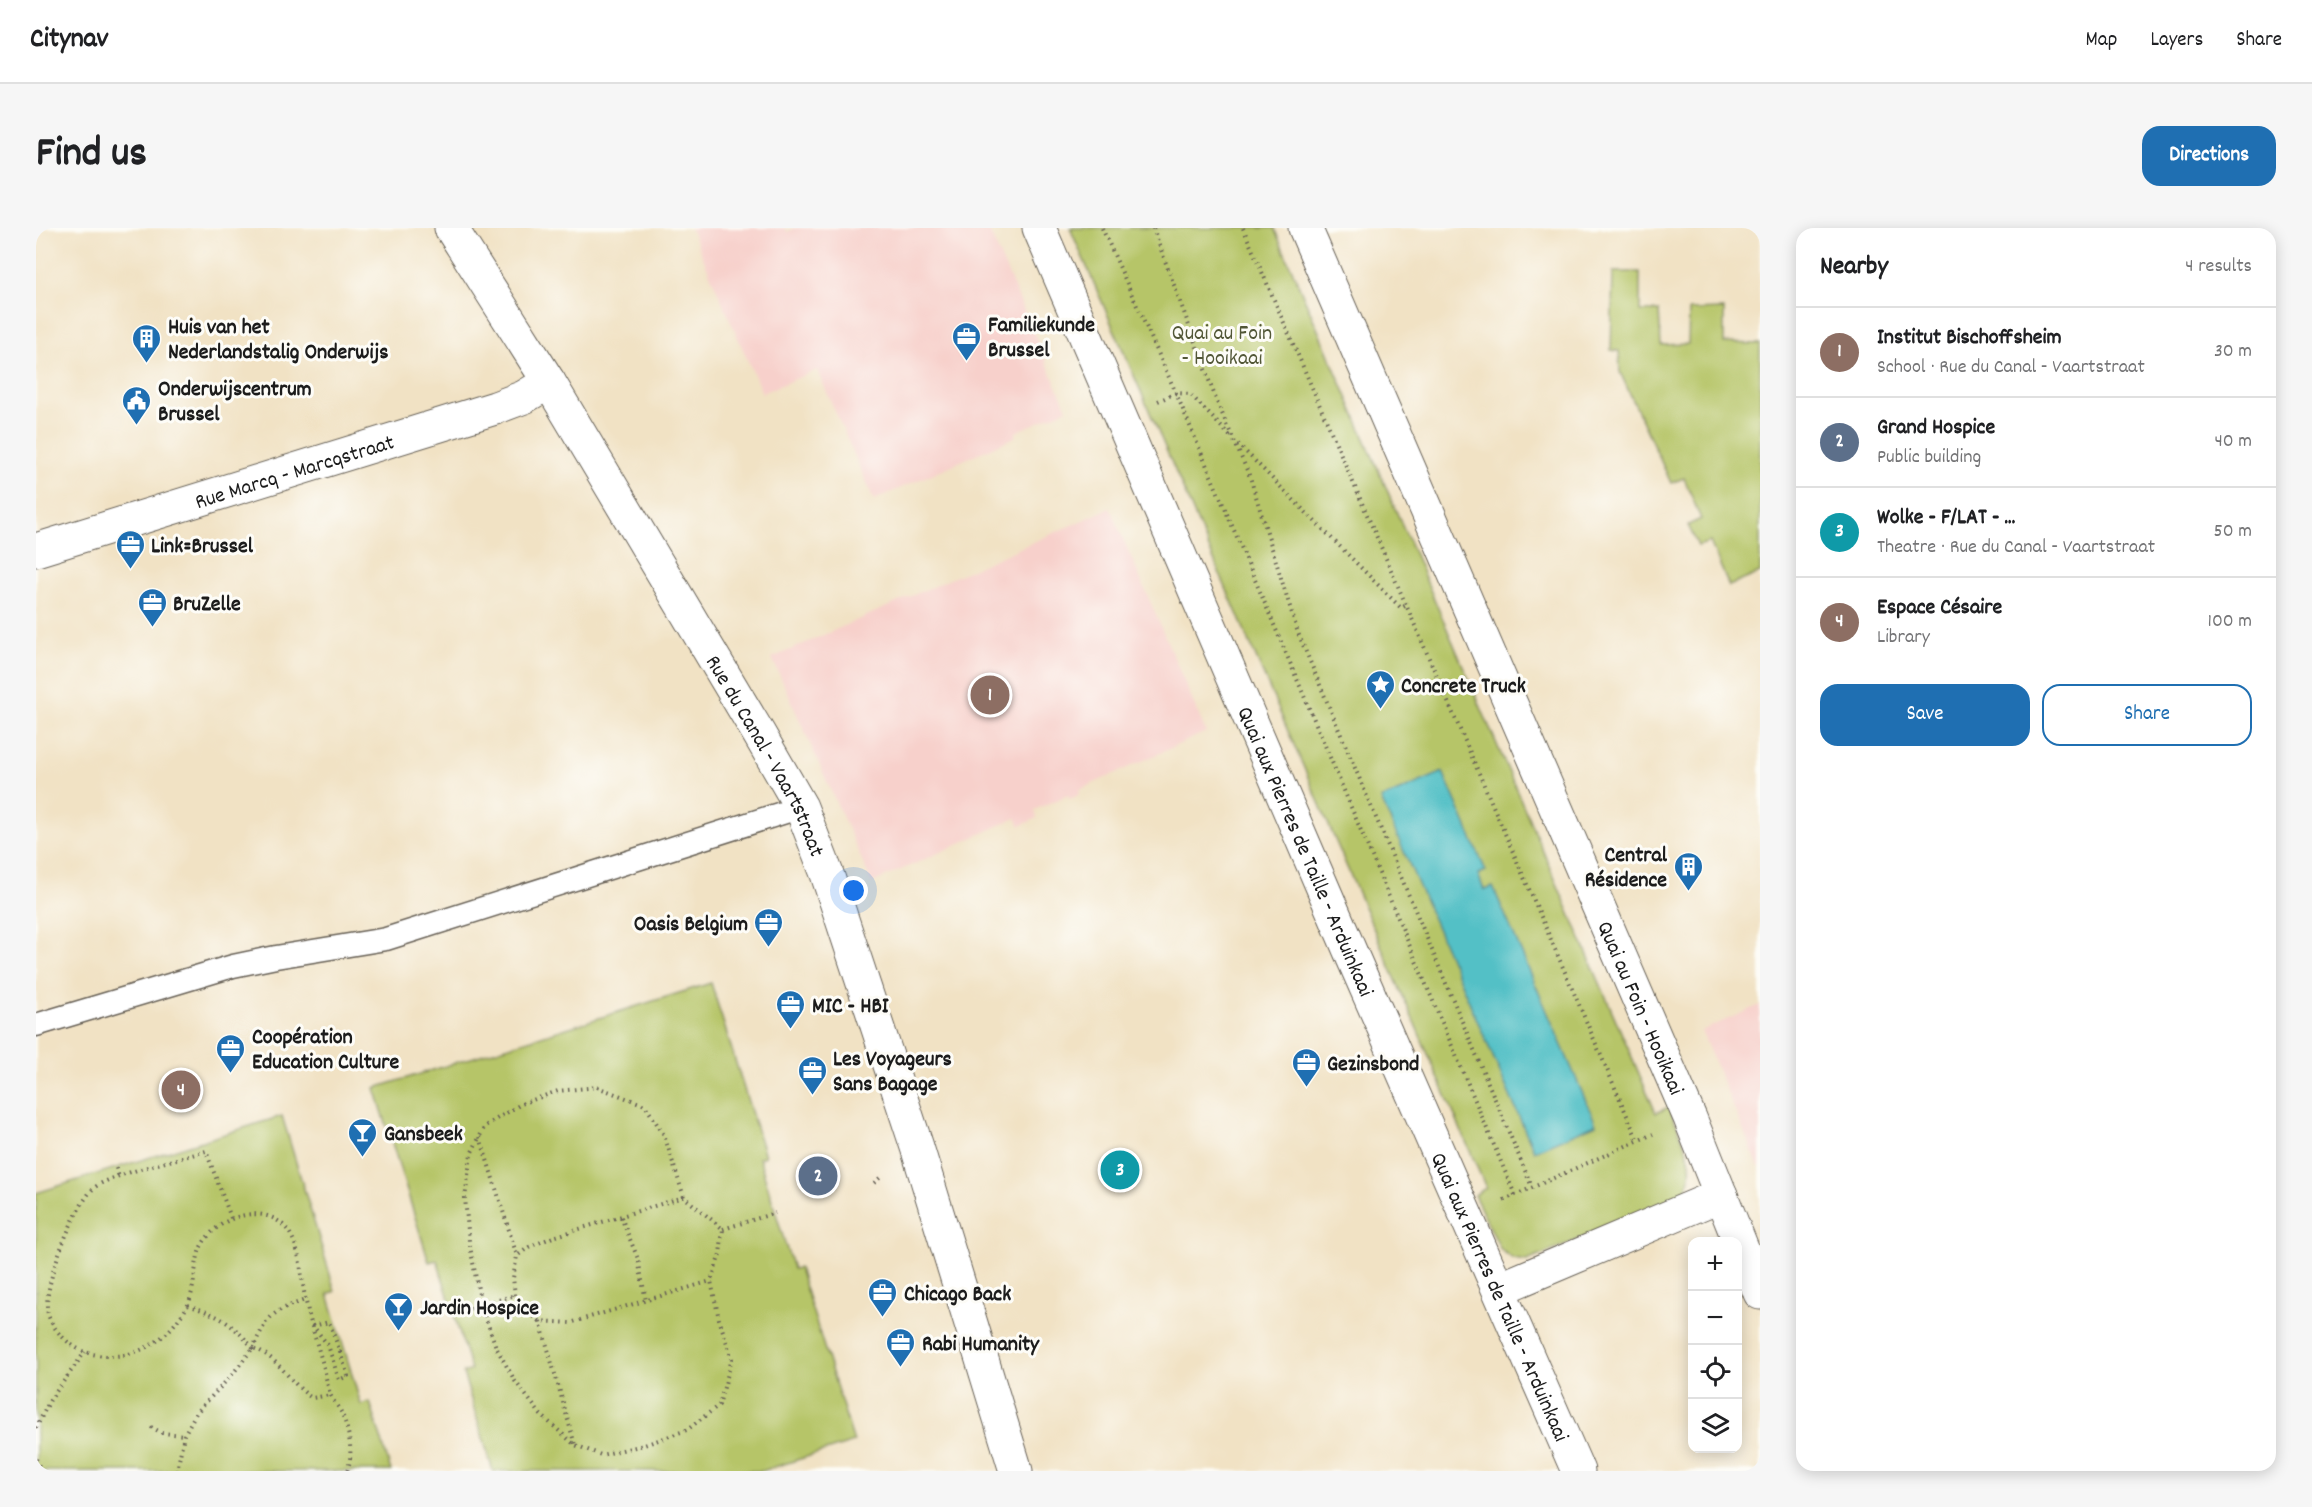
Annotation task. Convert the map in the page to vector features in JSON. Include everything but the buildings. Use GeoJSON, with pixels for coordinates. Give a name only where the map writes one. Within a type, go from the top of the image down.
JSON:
{"type":"FeatureCollection","features":[{"type":"Feature","properties":{"kind":"street","name":"Rue du Canal - Vaartstraat"},"geometry":{"type":"LineString","coordinates":[[451,228],[549,382],[801,807],[826,874],[917,1146],[1016,1471]]}},
{"type":"Feature","properties":{"kind":"street","name":"Quai aux Pierres de Taille - Arduinkaai"},"geometry":{"type":"LineString","coordinates":[[1040,228],[1353,958],[1578,1471]]}},
{"type":"Feature","properties":{"kind":"street","name":"Quai au Foin - Hooikaai"},"geometry":{"type":"LineString","coordinates":[[1305,228],[1690,1118],[1760,1293]]}},
{"type":"Feature","properties":{"kind":"street","name":"Rue Marcq - Marcqstraat"},"geometry":{"type":"LineString","coordinates":[[36,550],[495,408],[524,397],[549,382]]}},
{"type":"Feature","properties":{"kind":"street"},"geometry":{"type":"LineString","coordinates":[[1499,1289],[1721,1195]]}},
{"type":"Feature","properties":{"kind":"lane"},"geometry":{"type":"LineString","coordinates":[[36,1025],[234,966],[386,939],[801,807]]}},
{"type":"Feature","properties":{"kind":"path"},"geometry":{"type":"LineString","coordinates":[[1102,228],[1176,393],[1515,1195]]}},
{"type":"Feature","properties":{"kind":"path"},"geometry":{"type":"LineString","coordinates":[[1153,228],[1217,402],[1250,477],[1298,633],[1532,1187]]}},
{"type":"Feature","properties":{"kind":"path"},"geometry":{"type":"LineString","coordinates":[[1243,228],[1638,1141]]}},
{"type":"Feature","properties":{"kind":"path"},"geometry":{"type":"LineString","coordinates":[[1121,416],[1176,393],[1190,394],[1401,608],[1405,606]]}},
{"type":"Feature","properties":{"kind":"path"},"geometry":{"type":"LineString","coordinates":[[597,1087],[645,1105],[664,1135],[684,1197],[723,1229],[720,1254],[711,1281],[719,1319],[732,1359],[719,1405],[687,1430],[644,1445],[601,1455],[575,1445],[541,1415],[515,1381],[496,1347],[481,1305],[469,1241],[465,1198],[471,1154],[485,1126],[521,1104],[558,1090],[597,1087]]}},
{"type":"Feature","properties":{"kind":"path"},"geometry":{"type":"LineString","coordinates":[[1495,1203],[1690,1118]]}},
{"type":"Feature","properties":{"kind":"path"},"geometry":{"type":"LineString","coordinates":[[480,1137],[517,1256],[513,1278],[515,1295],[529,1313],[540,1321],[570,1323],[711,1281]]}},
{"type":"Feature","properties":{"kind":"path"},"geometry":{"type":"LineString","coordinates":[[231,1218],[206,1151],[119,1177],[95,1187],[84,1200],[61,1248],[49,1287],[48,1313],[63,1337],[85,1352],[115,1356],[139,1352],[160,1340],[188,1305],[200,1246],[210,1235],[231,1218],[253,1214],[273,1216],[288,1232],[298,1256],[306,1300],[330,1395],[342,1414],[349,1438],[350,1464],[347,1471]]}},
{"type":"Feature","properties":{"kind":"path"},"geometry":{"type":"LineString","coordinates":[[116,1168],[119,1177]]}},
{"type":"Feature","properties":{"kind":"path"},"geometry":{"type":"LineString","coordinates":[[517,1256],[529,1247],[553,1237],[684,1197]]}},
{"type":"Feature","properties":{"kind":"path"},"geometry":{"type":"LineString","coordinates":[[723,1229],[775,1213]]}},
{"type":"Feature","properties":{"kind":"path"},"geometry":{"type":"LineString","coordinates":[[621,1217],[638,1259],[646,1301]]}},
{"type":"Feature","properties":{"kind":"path"},"geometry":{"type":"LineString","coordinates":[[453,1314],[515,1295]]}},
{"type":"Feature","properties":{"kind":"path"},"geometry":{"type":"LineString","coordinates":[[177,1471],[184,1434],[196,1413],[231,1376],[253,1348],[264,1323],[274,1314],[306,1300]]}},
{"type":"Feature","properties":{"kind":"path"},"geometry":{"type":"LineString","coordinates":[[188,1305],[218,1315],[237,1329],[253,1348],[265,1352],[298,1390],[312,1398],[330,1395]]}},
{"type":"Feature","properties":{"kind":"path"},"geometry":{"type":"LineString","coordinates":[[540,1321],[575,1445]]}},
{"type":"Feature","properties":{"kind":"path"},"geometry":{"type":"LineString","coordinates":[[329,1322],[342,1351],[348,1376],[339,1380],[328,1344],[313,1326],[329,1322]]}},
{"type":"Feature","properties":{"kind":"path"},"geometry":{"type":"LineString","coordinates":[[36,1428],[50,1400],[85,1352]]}},
{"type":"Feature","properties":{"kind":"path"},"geometry":{"type":"LineString","coordinates":[[151,1427],[162,1432],[184,1434]]}},
{"type":"Feature","properties":{"kind":"path"},"geometry":{"type":"LineString","coordinates":[[36,1459],[41,1471]]}},
{"type":"Feature","properties":{"kind":"shaded area"},"geometry":{"type":"Polygon","coordinates":[[[690,228],[785,228],[787,232],[795,228],[988,228],[1067,409],[1016,432],[1015,437],[874,500],[817,370],[762,393],[690,228]]]}},
{"type":"Feature","properties":{"kind":"shaded area"},"geometry":{"type":"Polygon","coordinates":[[[1110,508],[1206,732],[1079,790],[1080,794],[1070,799],[1068,795],[1034,810],[1037,818],[1020,826],[1016,818],[872,883],[772,658],[1110,508]]]}},
{"type":"Feature","properties":{"kind":"shaded area"},"geometry":{"type":"Polygon","coordinates":[[[1760,1005],[1760,1167],[1759,1167],[1701,1031],[1760,1005]]]}},
{"type":"Feature","properties":{"kind":"green space","name":"Quai au Foin - Hooikaai"},"geometry":{"type":"Polygon","coordinates":[[[1070,228],[1274,228],[1656,1113],[1669,1107],[1679,1130],[1688,1154],[1690,1177],[1679,1198],[1527,1261],[1513,1259],[1501,1250],[1474,1195],[1486,1188],[1070,228]]]}},
{"type":"Feature","properties":{"kind":"green space"},"geometry":{"type":"Polygon","coordinates":[[[1613,272],[1640,272],[1640,311],[1659,311],[1661,345],[1688,344],[1689,310],[1724,309],[1724,343],[1760,344],[1760,573],[1729,586],[1710,542],[1698,546],[1688,525],[1701,519],[1684,478],[1671,483],[1620,372],[1619,351],[1611,350],[1613,272]]]}},
{"type":"Feature","properties":{"kind":"green space"},"geometry":{"type":"Polygon","coordinates":[[[711,983],[765,1156],[759,1158],[793,1269],[799,1268],[854,1442],[762,1471],[493,1471],[463,1373],[471,1370],[437,1260],[429,1262],[375,1088],[711,983]]]}},
{"type":"Feature","properties":{"kind":"green space"},"geometry":{"type":"Polygon","coordinates":[[[282,1116],[335,1291],[328,1294],[361,1405],[370,1402],[391,1471],[36,1471],[36,1193],[282,1116]]]}},
{"type":"Feature","properties":{"kind":"water"},"geometry":{"type":"Polygon","coordinates":[[[1443,772],[1486,871],[1478,874],[1484,890],[1493,887],[1596,1124],[1534,1151],[1381,799],[1443,772]]]}},
{"type":"Feature","properties":{"kind":"place","name":"Familiekunde Brussel"},"geometry":{"type":"Point","coordinates":[967,362]}},
{"type":"Feature","properties":{"kind":"place","name":"Huis van het Nederlandstalig Onderwijs"},"geometry":{"type":"Point","coordinates":[147,364]}},
{"type":"Feature","properties":{"kind":"place","name":"Onderwijscentrum Brussel"},"geometry":{"type":"Point","coordinates":[137,426]}},
{"type":"Feature","properties":{"kind":"place","name":"Link=Brussel"},"geometry":{"type":"Point","coordinates":[130,570]}},
{"type":"Feature","properties":{"kind":"place","name":"BruZelle"},"geometry":{"type":"Point","coordinates":[152,628]}},
{"type":"Feature","properties":{"kind":"place","name":"Institut Bischoffsheim"},"geometry":{"type":"Point","coordinates":[990,695]}},
{"type":"Feature","properties":{"kind":"place","name":"Concrete Truck"},"geometry":{"type":"Point","coordinates":[1380,710]}},
{"type":"Feature","properties":{"kind":"place","name":"Central Résidence"},"geometry":{"type":"Point","coordinates":[1688,892]}},
{"type":"Feature","properties":{"kind":"place","name":"Oasis Belgium"},"geometry":{"type":"Point","coordinates":[769,948]}},
{"type":"Feature","properties":{"kind":"place","name":"MIC - HBI"},"geometry":{"type":"Point","coordinates":[791,1030]}},
{"type":"Feature","properties":{"kind":"place","name":"Coopération Education Culture"},"geometry":{"type":"Point","coordinates":[231,1074]}},
{"type":"Feature","properties":{"kind":"place","name":"Gezinsbond"},"geometry":{"type":"Point","coordinates":[1306,1088]}},
{"type":"Feature","properties":{"kind":"place","name":"Espace Césaire"},"geometry":{"type":"Point","coordinates":[181,1090]}},
{"type":"Feature","properties":{"kind":"place","name":"Les Voyageurs Sans Bagage"},"geometry":{"type":"Point","coordinates":[812,1096]}},
{"type":"Feature","properties":{"kind":"place","name":"Gansbeek"},"geometry":{"type":"Point","coordinates":[363,1158]}},
{"type":"Feature","properties":{"kind":"place","name":"Wolke - F/LAT - ..."},"geometry":{"type":"Point","coordinates":[1120,1170]}},
{"type":"Feature","properties":{"kind":"place","name":"Grand Hospice"},"geometry":{"type":"Point","coordinates":[818,1176]}},
{"type":"Feature","properties":{"kind":"place","name":"Chicago Back"},"geometry":{"type":"Point","coordinates":[883,1318]}},
{"type":"Feature","properties":{"kind":"place","name":"Jardin Hospice"},"geometry":{"type":"Point","coordinates":[399,1332]}},
{"type":"Feature","properties":{"kind":"place","name":"Rabi Humanity"},"geometry":{"type":"Point","coordinates":[901,1368]}}]}
